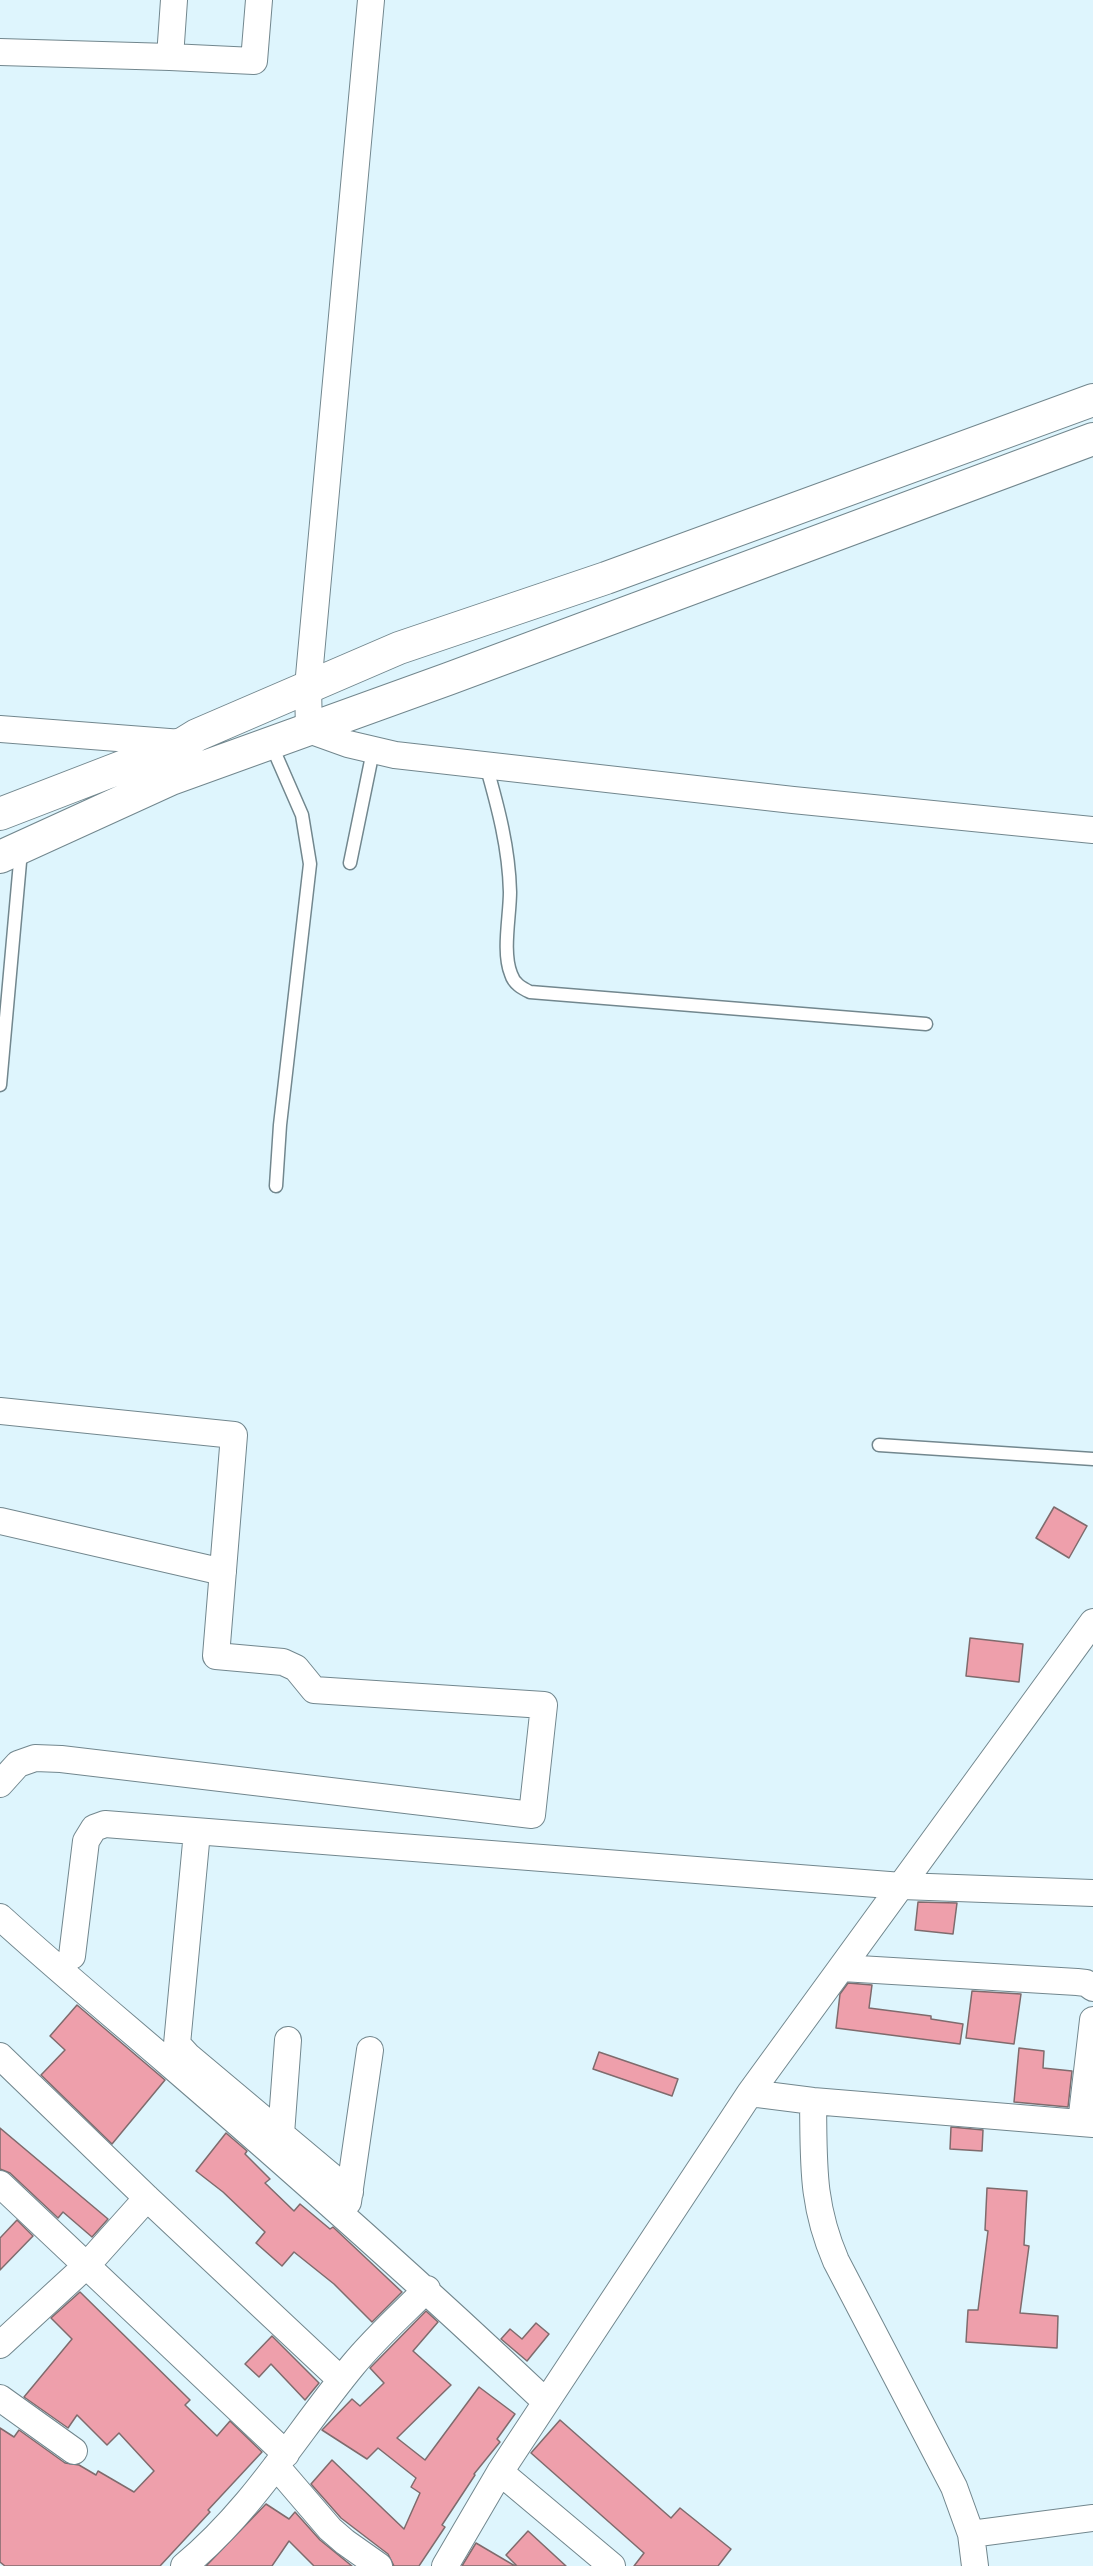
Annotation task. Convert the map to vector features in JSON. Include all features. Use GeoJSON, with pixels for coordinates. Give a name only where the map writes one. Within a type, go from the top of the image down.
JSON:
{"type":"FeatureCollection","features":[{"type":"Feature","properties":{"kind":"street"},"geometry":{"type":"LineString","coordinates":[[170,57],[174,0]]}},
{"type":"Feature","properties":{"kind":"street"},"geometry":{"type":"LineString","coordinates":[[0,52],[254,61],[258,0]]}},
{"type":"Feature","properties":{"kind":"street"},"geometry":{"type":"LineString","coordinates":[[309,730],[308,687],[371,0]]}},
{"type":"Feature","properties":{"kind":"street"},"geometry":{"type":"LineString","coordinates":[[0,814],[184,743],[197,735],[399,648],[606,578],[1093,400]]}},
{"type":"Feature","properties":{"kind":"street"},"geometry":{"type":"LineString","coordinates":[[11,852],[171,779],[1093,439]]}},
{"type":"Feature","properties":{"kind":"street"},"geometry":{"type":"LineString","coordinates":[[0,729],[184,743],[214,763]]}},
{"type":"Feature","properties":{"kind":"street"},"geometry":{"type":"LineString","coordinates":[[309,730],[373,751],[793,800],[1093,830]]}},
{"type":"Feature","properties":{"kind":"street"},"geometry":{"type":"LineString","coordinates":[[0,1411],[234,1435],[216,1656],[283,1662],[296,1668],[314,1690],[544,1705],[532,1815],[61,1759],[35,1758],[18,1764],[3,1777]]}},
{"type":"Feature","properties":{"kind":"street"},"geometry":{"type":"LineString","coordinates":[[0,1521],[223,1572]]}},
{"type":"Feature","properties":{"kind":"street"},"geometry":{"type":"LineString","coordinates":[[445,2566],[500,2472],[750,2093],[1093,1622]]}},
{"type":"Feature","properties":{"kind":"street"},"geometry":{"type":"LineString","coordinates":[[72,1956],[86,1841],[94,1828],[105,1824],[902,1886],[1093,1893]]}},
{"type":"Feature","properties":{"kind":"street"},"geometry":{"type":"LineString","coordinates":[[197,1832],[177,2044],[188,2056],[281,2134],[349,2197],[370,2050]]}},
{"type":"Feature","properties":{"kind":"street"},"geometry":{"type":"LineString","coordinates":[[0,1917],[73,1984],[173,2067],[427,2289],[546,2402]]}},
{"type":"Feature","properties":{"kind":"street"},"geometry":{"type":"LineString","coordinates":[[842,1968],[1077,1982],[1086,1983],[1093,1988]]}},
{"type":"Feature","properties":{"kind":"street"},"geometry":{"type":"LineString","coordinates":[[750,2093],[813,2101],[1087,2124],[1093,2020]]}},
{"type":"Feature","properties":{"kind":"street"},"geometry":{"type":"LineString","coordinates":[[281,2134],[288,2040]]}},
{"type":"Feature","properties":{"kind":"street"},"geometry":{"type":"LineString","coordinates":[[0,2056],[147,2198],[341,2379]]}},
{"type":"Feature","properties":{"kind":"street"},"geometry":{"type":"LineString","coordinates":[[813,2101],[815,2181],[824,2233],[836,2261],[950,2478],[971,2534],[975,2566]]}},
{"type":"Feature","properties":{"kind":"street"},"geometry":{"type":"LineString","coordinates":[[0,2184],[87,2265],[281,2460],[330,2529],[379,2566]]}},
{"type":"Feature","properties":{"kind":"street"},"geometry":{"type":"LineString","coordinates":[[0,2345],[87,2265],[147,2198]]}},
{"type":"Feature","properties":{"kind":"street"},"geometry":{"type":"LineString","coordinates":[[184,2566],[238,2516],[355,2362],[427,2289]]}},
{"type":"Feature","properties":{"kind":"street"},"geometry":{"type":"LineString","coordinates":[[0,2398],[74,2451]]}},
{"type":"Feature","properties":{"kind":"street"},"geometry":{"type":"LineString","coordinates":[[500,2472],[612,2566]]}},
{"type":"Feature","properties":{"kind":"street"},"geometry":{"type":"LineString","coordinates":[[971,2534],[1093,2518]]}},
{"type":"Feature","properties":{"kind":"lane"},"geometry":{"type":"LineString","coordinates":[[270,743],[302,815],[310,864],[280,1125],[276,1186]]}},
{"type":"Feature","properties":{"kind":"lane"},"geometry":{"type":"LineString","coordinates":[[350,863],[373,751]]}},
{"type":"Feature","properties":{"kind":"lane"},"geometry":{"type":"LineString","coordinates":[[486,765],[504,836],[510,892],[507,957],[510,974],[517,985],[530,992],[926,1024]]}},
{"type":"Feature","properties":{"kind":"lane"},"geometry":{"type":"LineString","coordinates":[[0,1085],[11,852]]}},
{"type":"Feature","properties":{"kind":"lane"},"geometry":{"type":"LineString","coordinates":[[879,1445],[1093,1459]]}},
{"type":"Feature","properties":{"kind":"building"},"geometry":{"type":"Polygon","coordinates":[[[1054,1507],[1087,1526],[1069,1558],[1036,1538],[1054,1507]]]}},
{"type":"Feature","properties":{"kind":"building"},"geometry":{"type":"Polygon","coordinates":[[[970,1638],[1023,1644],[1019,1682],[966,1676],[970,1638]]]}},
{"type":"Feature","properties":{"kind":"building"},"geometry":{"type":"Polygon","coordinates":[[[918,1902],[957,1903],[953,1934],[915,1930],[918,1902]]]}},
{"type":"Feature","properties":{"kind":"building"},"geometry":{"type":"Polygon","coordinates":[[[848,1983],[872,1985],[869,2008],[931,2016],[931,2019],[963,2024],[960,2044],[836,2028],[840,1994],[848,1983]]]}},
{"type":"Feature","properties":{"kind":"building"},"geometry":{"type":"Polygon","coordinates":[[[972,1991],[1021,1994],[1014,2044],[966,2038],[972,1991]]]}},
{"type":"Feature","properties":{"kind":"building"},"geometry":{"type":"Polygon","coordinates":[[[77,2005],[165,2080],[112,2144],[41,2075],[65,2050],[50,2036],[77,2005]]]}},
{"type":"Feature","properties":{"kind":"building"},"geometry":{"type":"Polygon","coordinates":[[[1019,2048],[1044,2051],[1043,2068],[1072,2071],[1068,2107],[1014,2102],[1019,2048]]]}},
{"type":"Feature","properties":{"kind":"building"},"geometry":{"type":"Polygon","coordinates":[[[599,2052],[678,2079],[672,2096],[593,2069],[599,2052]]]}},
{"type":"Feature","properties":{"kind":"building"},"geometry":{"type":"Polygon","coordinates":[[[951,2127],[983,2130],[982,2151],[950,2149],[951,2127]]]}},
{"type":"Feature","properties":{"kind":"building"},"geometry":{"type":"Polygon","coordinates":[[[0,2128],[108,2219],[92,2237],[63,2212],[58,2218],[10,2173],[0,2169],[0,2128]]]}},
{"type":"Feature","properties":{"kind":"building"},"geometry":{"type":"Polygon","coordinates":[[[226,2133],[247,2151],[245,2154],[270,2179],[265,2183],[294,2211],[300,2204],[330,2229],[333,2227],[402,2292],[372,2322],[334,2284],[294,2252],[282,2266],[256,2243],[265,2232],[223,2192],[196,2171],[226,2133]]]}},
{"type":"Feature","properties":{"kind":"building"},"geometry":{"type":"Polygon","coordinates":[[[987,2188],[1027,2191],[1024,2245],[1029,2246],[1020,2313],[1058,2316],[1057,2348],[966,2342],[968,2310],[978,2310],[988,2231],[985,2230],[987,2188]]]}},
{"type":"Feature","properties":{"kind":"building"},"geometry":{"type":"Polygon","coordinates":[[[17,2220],[33,2236],[0,2270],[0,2238],[17,2220]]]}},
{"type":"Feature","properties":{"kind":"building"},"geometry":{"type":"Polygon","coordinates":[[[80,2292],[190,2400],[185,2405],[217,2436],[230,2421],[262,2452],[160,2566],[5,2566],[0,2562],[0,2428],[14,2437],[19,2430],[65,2463],[79,2465],[96,2475],[98,2471],[134,2492],[154,2471],[119,2433],[107,2445],[77,2415],[68,2428],[24,2397],[72,2339],[51,2318],[80,2292]]]}},
{"type":"Feature","properties":{"kind":"building"},"geometry":{"type":"Polygon","coordinates":[[[426,2311],[438,2322],[413,2351],[451,2385],[397,2438],[425,2460],[479,2387],[515,2414],[497,2439],[500,2442],[474,2474],[442,2525],[445,2527],[419,2566],[394,2566],[388,2554],[341,2518],[311,2484],[332,2460],[404,2529],[420,2493],[411,2487],[416,2478],[378,2448],[367,2459],[322,2430],[352,2399],[360,2406],[384,2383],[370,2368],[426,2311]]]}},
{"type":"Feature","properties":{"kind":"building"},"geometry":{"type":"Polygon","coordinates":[[[536,2323],[549,2334],[527,2361],[501,2339],[510,2329],[522,2339],[536,2323]]]}},
{"type":"Feature","properties":{"kind":"building"},"geometry":{"type":"Polygon","coordinates":[[[272,2336],[319,2383],[305,2400],[271,2364],[259,2377],[245,2364],[272,2336]]]}},
{"type":"Feature","properties":{"kind":"building"},"geometry":{"type":"Polygon","coordinates":[[[560,2420],[671,2518],[680,2508],[731,2549],[718,2566],[634,2566],[644,2553],[531,2453],[560,2420]]]}},
{"type":"Feature","properties":{"kind":"building"},"geometry":{"type":"Polygon","coordinates":[[[266,2504],[289,2519],[295,2512],[320,2540],[352,2566],[314,2566],[289,2541],[272,2566],[206,2566],[266,2504]]]}},
{"type":"Feature","properties":{"kind":"building"},"geometry":{"type":"Polygon","coordinates":[[[528,2531],[566,2566],[517,2566],[506,2555],[528,2531]]]}},
{"type":"Feature","properties":{"kind":"building"},"geometry":{"type":"Polygon","coordinates":[[[476,2543],[515,2566],[462,2566],[476,2543]]]}}]}
